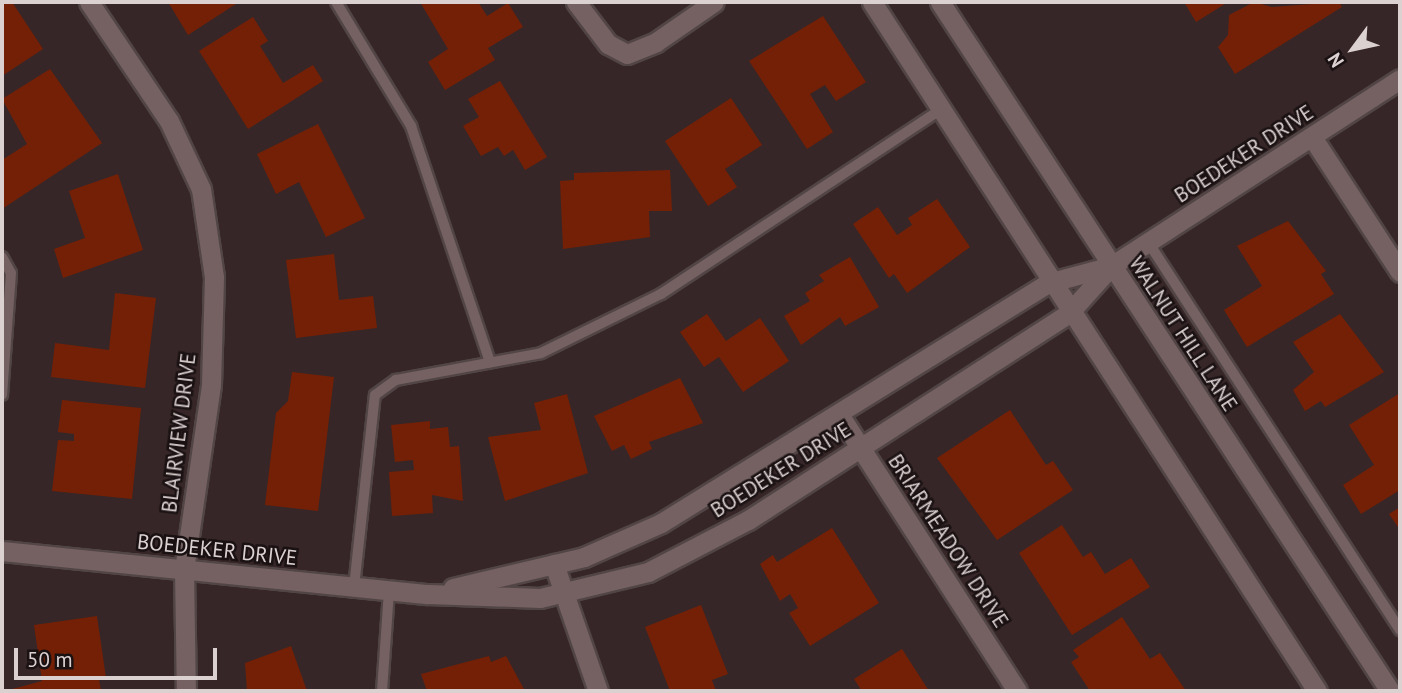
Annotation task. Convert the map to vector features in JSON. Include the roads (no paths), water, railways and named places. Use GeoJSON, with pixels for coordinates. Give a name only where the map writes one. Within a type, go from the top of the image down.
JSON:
{"type":"FeatureCollection","features":[{"type":"Feature","properties":{"kind":"street","name":"BLAIRVIEW DRIVE"},"geometry":{"type":"LineString","coordinates":[[89,2],[169,121],[201,189],[214,276],[211,385],[184,570],[186,691]]}},
{"type":"Feature","properties":{"kind":"street"},"geometry":{"type":"LineString","coordinates":[[576,2],[608,44],[627,54],[656,42],[714,2]]}},
{"type":"Feature","properties":{"kind":"street"},"geometry":{"type":"LineString","coordinates":[[872,2],[1068,314],[1317,691]]}},
{"type":"Feature","properties":{"kind":"street","name":"WALNUT HILL LANE"},"geometry":{"type":"LineString","coordinates":[[940,2],[1390,691]]}},
{"type":"Feature","properties":{"kind":"street","name":"BOEDEKER DRIVE"},"geometry":{"type":"LineString","coordinates":[[2,551],[428,594],[565,595],[649,572],[748,520],[1068,314],[1111,266],[1400,79]]}},
{"type":"Feature","properties":{"kind":"street"},"geometry":{"type":"LineString","coordinates":[[1312,137],[1400,272]]}},
{"type":"Feature","properties":{"kind":"street","name":"BOEDEKER DRIVE"},"geometry":{"type":"LineString","coordinates":[[428,594],[554,564],[661,523],[840,416],[1048,283],[1111,266]]}},
{"type":"Feature","properties":{"kind":"street","name":"BRIARMEADOW DRIVE"},"geometry":{"type":"LineString","coordinates":[[840,416],[1017,691]]}},
{"type":"Feature","properties":{"kind":"street"},"geometry":{"type":"LineString","coordinates":[[554,564],[598,691]]}},
{"type":"Feature","properties":{"kind":"lane"},"geometry":{"type":"LineString","coordinates":[[336,2],[411,126],[490,362]]}},
{"type":"Feature","properties":{"kind":"lane"},"geometry":{"type":"LineString","coordinates":[[354,587],[375,395],[396,380],[541,353],[661,294],[940,110]]}},
{"type":"Feature","properties":{"kind":"lane"},"geometry":{"type":"LineString","coordinates":[[1149,242],[1400,630]]}},
{"type":"Feature","properties":{"kind":"lane"},"geometry":{"type":"LineString","coordinates":[[2,257],[11,273],[2,395]]}},
{"type":"Feature","properties":{"kind":"lane"},"geometry":{"type":"LineString","coordinates":[[382,691],[389,590]]}}]}
